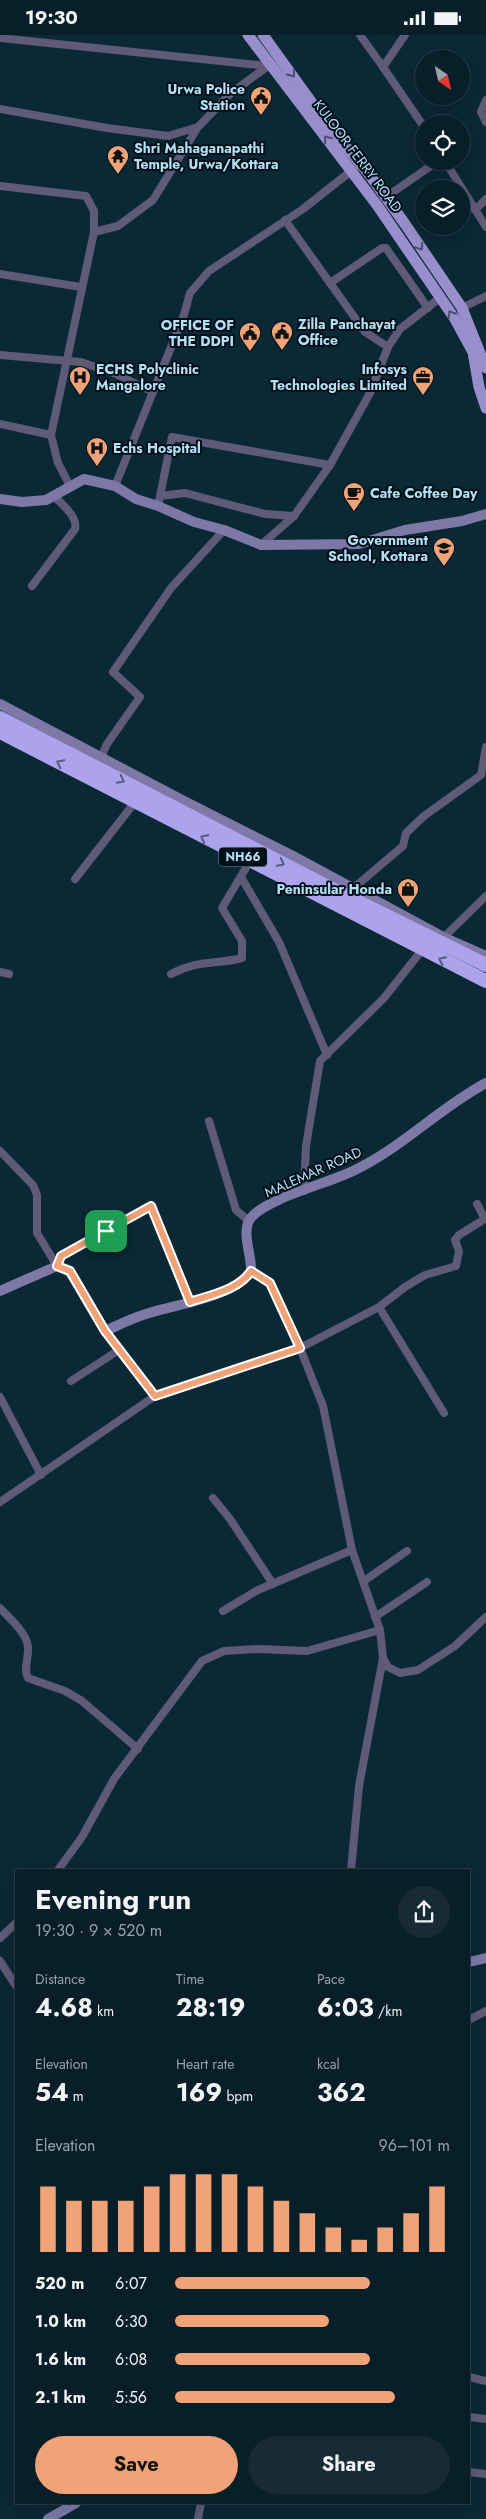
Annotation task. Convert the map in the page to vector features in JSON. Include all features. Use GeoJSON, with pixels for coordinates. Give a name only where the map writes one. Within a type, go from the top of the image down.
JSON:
{"type":"FeatureCollection","features":[{"type":"Feature","properties":{"kind":"highway","name":"NH66"},"geometry":{"type":"LineString","coordinates":[[0,718],[349,892],[441,939],[486,965]]}},
{"type":"Feature","properties":{"kind":"highway","name":"NH66"},"geometry":{"type":"LineString","coordinates":[[0,732],[422,950],[486,981]]}},
{"type":"Feature","properties":{"kind":"main road","name":"KULOOR FERRY ROAD"},"geometry":{"type":"LineString","coordinates":[[248,35],[269,66],[356,167],[386,197],[462,308],[486,369]]}},
{"type":"Feature","properties":{"kind":"main road","name":"KULOOR FERRY ROAD"},"geometry":{"type":"LineString","coordinates":[[263,35],[330,128],[441,297],[473,351],[479,387],[486,408]]}},
{"type":"Feature","properties":{"kind":"street"},"geometry":{"type":"LineString","coordinates":[[360,35],[416,115]]}},
{"type":"Feature","properties":{"kind":"street"},"geometry":{"type":"LineString","coordinates":[[384,67],[405,35]]}},
{"type":"Feature","properties":{"kind":"street"},"geometry":{"type":"LineString","coordinates":[[0,38],[269,66]]}},
{"type":"Feature","properties":{"kind":"street"},"geometry":{"type":"LineString","coordinates":[[94,232],[118,226],[153,200],[198,127],[230,94],[269,66]]}},
{"type":"Feature","properties":{"kind":"street"},"geometry":{"type":"LineString","coordinates":[[486,100],[481,112],[486,122]]}},
{"type":"Feature","properties":{"kind":"street"},"geometry":{"type":"LineString","coordinates":[[0,109],[107,128],[168,136],[198,127]]}},
{"type":"Feature","properties":{"kind":"street"},"geometry":{"type":"LineString","coordinates":[[115,486],[184,315],[190,293],[209,271],[285,220],[356,167]]}},
{"type":"Feature","properties":{"kind":"street"},"geometry":{"type":"LineString","coordinates":[[386,197],[425,170]]}},
{"type":"Feature","properties":{"kind":"street"},"geometry":{"type":"LineString","coordinates":[[451,170],[486,227]]}},
{"type":"Feature","properties":{"kind":"street"},"geometry":{"type":"LineString","coordinates":[[0,186],[86,196],[94,211],[94,232],[65,361],[51,435],[58,463],[70,486]]}},
{"type":"Feature","properties":{"kind":"street"},"geometry":{"type":"LineString","coordinates":[[476,210],[486,199]]}},
{"type":"Feature","properties":{"kind":"street"},"geometry":{"type":"LineString","coordinates":[[285,220],[365,332],[388,347]]}},
{"type":"Feature","properties":{"kind":"street"},"geometry":{"type":"LineString","coordinates":[[330,283],[382,248],[386,248],[428,308]]}},
{"type":"Feature","properties":{"kind":"street"},"geometry":{"type":"LineString","coordinates":[[0,274],[82,287]]}},
{"type":"Feature","properties":{"kind":"street"},"geometry":{"type":"LineString","coordinates":[[462,308],[486,296]]}},
{"type":"Feature","properties":{"kind":"street"},"geometry":{"type":"LineString","coordinates":[[261,545],[294,516],[330,465],[370,393],[388,347],[400,329],[441,297]]}},
{"type":"Feature","properties":{"kind":"street"},"geometry":{"type":"LineString","coordinates":[[0,355],[81,362],[116,374],[153,392]]}},
{"type":"Feature","properties":{"kind":"street"},"geometry":{"type":"LineString","coordinates":[[0,424],[51,435]]}},
{"type":"Feature","properties":{"kind":"street"},"geometry":{"type":"LineString","coordinates":[[159,501],[172,437],[330,465]]}},
{"type":"Feature","properties":{"kind":"street"},"geometry":{"type":"LineString","coordinates":[[0,499],[22,502],[46,500],[84,479],[115,486],[136,499],[159,501],[185,493],[265,514],[294,516]]}},
{"type":"Feature","properties":{"kind":"street"},"geometry":{"type":"LineString","coordinates":[[32,586],[75,529],[76,525],[72,515],[54,496]]}},
{"type":"Feature","properties":{"kind":"street"},"geometry":{"type":"LineString","coordinates":[[159,501],[194,522],[224,530],[261,545],[359,544],[405,530],[462,521],[486,514]]}},
{"type":"Feature","properties":{"kind":"street"},"geometry":{"type":"LineString","coordinates":[[101,757],[106,744],[140,697],[112,672],[171,588],[224,530]]}},
{"type":"Feature","properties":{"kind":"street"},"geometry":{"type":"LineString","coordinates":[[0,704],[349,892],[403,846],[406,833],[424,816],[481,775],[486,747]]}},
{"type":"Feature","properties":{"kind":"street"},"geometry":{"type":"LineString","coordinates":[[75,879],[135,802]]}},
{"type":"Feature","properties":{"kind":"street"},"geometry":{"type":"LineString","coordinates":[[171,974],[188,965],[212,961],[225,962],[242,958],[242,941],[222,908],[250,861]]}},
{"type":"Feature","properties":{"kind":"street"},"geometry":{"type":"LineString","coordinates":[[241,877],[279,942],[327,1055]]}},
{"type":"Feature","properties":{"kind":"street"},"geometry":{"type":"LineString","coordinates":[[486,896],[441,939],[486,956]]}},
{"type":"Feature","properties":{"kind":"street"},"geometry":{"type":"LineString","coordinates":[[304,1191],[306,1146],[320,1061],[384,997],[422,950]]}},
{"type":"Feature","properties":{"kind":"street"},"geometry":{"type":"LineString","coordinates":[[0,972],[9,974]]}},
{"type":"Feature","properties":{"kind":"street","name":"MALEMAR ROAD"},"geometry":{"type":"LineString","coordinates":[[248,1221],[274,1202],[353,1172],[398,1147],[459,1099],[486,1083]]}},
{"type":"Feature","properties":{"kind":"street"},"geometry":{"type":"LineString","coordinates":[[105,1331],[140,1316],[227,1289],[244,1279],[251,1271],[246,1226],[248,1221],[236,1210],[209,1121]]}},
{"type":"Feature","properties":{"kind":"street"},"geometry":{"type":"LineString","coordinates":[[0,1151],[33,1185],[36,1195],[37,1233],[57,1266],[70,1271],[105,1331],[155,1396]]}},
{"type":"Feature","properties":{"kind":"street"},"geometry":{"type":"LineString","coordinates":[[0,1502],[155,1396],[300,1348],[379,1307],[404,1287],[425,1275],[456,1266],[459,1251],[455,1239],[485,1219],[477,1203]]}},
{"type":"Feature","properties":{"kind":"street"},"geometry":{"type":"LineString","coordinates":[[0,1291],[57,1266],[61,1256],[151,1206],[190,1302]]}},
{"type":"Feature","properties":{"kind":"street"},"geometry":{"type":"LineString","coordinates":[[251,1271],[270,1283],[300,1348],[323,1406],[352,1549],[380,1630],[383,1658],[359,1786],[351,1869]]}},
{"type":"Feature","properties":{"kind":"street"},"geometry":{"type":"LineString","coordinates":[[379,1307],[444,1413]]}},
{"type":"Feature","properties":{"kind":"street"},"geometry":{"type":"LineString","coordinates":[[71,1381],[119,1350]]}},
{"type":"Feature","properties":{"kind":"street"},"geometry":{"type":"LineString","coordinates":[[0,1397],[41,1475]]}},
{"type":"Feature","properties":{"kind":"street"},"geometry":{"type":"LineString","coordinates":[[213,1498],[230,1519],[273,1584]]}},
{"type":"Feature","properties":{"kind":"street"},"geometry":{"type":"LineString","coordinates":[[223,1611],[273,1584],[352,1549]]}},
{"type":"Feature","properties":{"kind":"street"},"geometry":{"type":"LineString","coordinates":[[364,1581],[408,1551]]}},
{"type":"Feature","properties":{"kind":"street"},"geometry":{"type":"LineString","coordinates":[[376,1617],[427,1582]]}},
{"type":"Feature","properties":{"kind":"street"},"geometry":{"type":"LineString","coordinates":[[0,1608],[26,1639],[28,1647],[26,1674],[28,1678],[65,1691],[82,1701],[138,1749]]}},
{"type":"Feature","properties":{"kind":"street"},"geometry":{"type":"LineString","coordinates":[[383,1658],[392,1671],[400,1673],[418,1670],[455,1646],[486,1617]]}},
{"type":"Feature","properties":{"kind":"street"},"geometry":{"type":"LineString","coordinates":[[59,1869],[82,1837],[114,1779],[193,1672],[212,1655],[224,1651],[258,1649],[307,1651],[380,1630]]}},
{"type":"Feature","properties":{"kind":"street"},"geometry":{"type":"LineString","coordinates":[[0,1938],[15,1924]]}},
{"type":"Feature","properties":{"kind":"street"},"geometry":{"type":"LineString","coordinates":[[470,1963],[486,1958]]}},
{"type":"Feature","properties":{"kind":"street"},"geometry":{"type":"LineString","coordinates":[[0,1961],[15,1984]]}},
{"type":"Feature","properties":{"kind":"street"},"geometry":{"type":"LineString","coordinates":[[470,2020],[486,2011]]}},
{"type":"Feature","properties":{"kind":"street"},"geometry":{"type":"LineString","coordinates":[[470,2377],[486,2381]]}},
{"type":"Feature","properties":{"kind":"street"},"geometry":{"type":"LineString","coordinates":[[470,2417],[486,2419]]}},
{"type":"Feature","properties":{"kind":"street"},"geometry":{"type":"LineString","coordinates":[[470,2472],[486,2474]]}},
{"type":"Feature","properties":{"kind":"street"},"geometry":{"type":"LineString","coordinates":[[48,2519],[74,2504]]}},
{"type":"Feature","properties":{"kind":"street"},"geometry":{"type":"LineString","coordinates":[[198,2519],[201,2504]]}},
{"type":"Feature","properties":{"kind":"place","name":"Urwa Police Station"},"geometry":{"type":"Point","coordinates":[261,116]}},
{"type":"Feature","properties":{"kind":"place","name":"Shri Mahaganapathi Temple, Urwa/Kottara"},"geometry":{"type":"Point","coordinates":[118,175]}},
{"type":"Feature","properties":{"kind":"place","name":"Zilla Panchayat Office"},"geometry":{"type":"Point","coordinates":[282,351]}},
{"type":"Feature","properties":{"kind":"place","name":"OFFICE OF THE DDPI"},"geometry":{"type":"Point","coordinates":[250,352]}},
{"type":"Feature","properties":{"kind":"place","name":"ECHS Polyclinic Mangalore"},"geometry":{"type":"Point","coordinates":[80,396]}},
{"type":"Feature","properties":{"kind":"place","name":"Infosys Technologies Limited"},"geometry":{"type":"Point","coordinates":[423,396]}},
{"type":"Feature","properties":{"kind":"place","name":"Echs Hospital"},"geometry":{"type":"Point","coordinates":[97,467]}},
{"type":"Feature","properties":{"kind":"place","name":"Cafe Coffee Day"},"geometry":{"type":"Point","coordinates":[354,512]}},
{"type":"Feature","properties":{"kind":"place","name":"Government School, Kottara"},"geometry":{"type":"Point","coordinates":[444,567]}},
{"type":"Feature","properties":{"kind":"place","name":"Peninsular Honda"},"geometry":{"type":"Point","coordinates":[408,908]}},
{"type":"Feature","properties":{"kind":"route"},"geometry":{"type":"LineString","coordinates":[[151,1206],[190,1302],[227,1289],[244,1279],[251,1271],[270,1283],[300,1348],[155,1396],[105,1331],[88,1306],[70,1271],[57,1266],[61,1256],[106,1231],[151,1206]]}}]}
